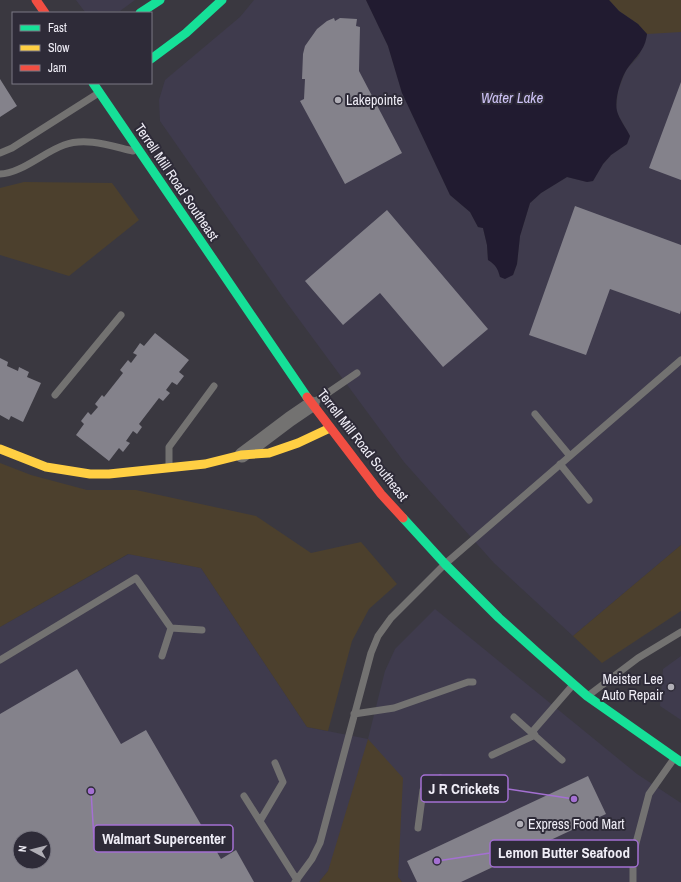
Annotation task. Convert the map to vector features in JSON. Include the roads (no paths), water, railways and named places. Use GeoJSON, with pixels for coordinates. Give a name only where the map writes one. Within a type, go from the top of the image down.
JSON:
{"type":"FeatureCollection","features":[{"type":"Feature","properties":{"kind":"main road"},"geometry":{"type":"LineString","coordinates":[[36,0],[44,12]]}},
{"type":"Feature","properties":{"kind":"main road"},"geometry":{"type":"LineString","coordinates":[[142,12],[160,0]]}},
{"type":"Feature","properties":{"kind":"main road"},"geometry":{"type":"LineString","coordinates":[[152,58],[186,33],[222,0]]}},
{"type":"Feature","properties":{"kind":"main road","name":"Terrell Mill Road Southeast"},"geometry":{"type":"LineString","coordinates":[[94,84],[312,404],[381,494],[445,564],[499,618],[587,696],[678,760]]}},
{"type":"Feature","properties":{"kind":"main road"},"geometry":{"type":"LineString","coordinates":[[99,93],[109,86]]}},
{"type":"Feature","properties":{"kind":"main road"},"geometry":{"type":"LineString","coordinates":[[0,449],[46,467],[90,474],[109,474],[205,464],[242,455],[269,453],[298,443],[330,428]]}},
{"type":"Feature","properties":{"kind":"street"},"geometry":{"type":"LineString","coordinates":[[242,455],[312,404]]}},
{"type":"Feature","properties":{"kind":"lane"},"geometry":{"type":"LineString","coordinates":[[0,153],[12,148],[99,93]]}},
{"type":"Feature","properties":{"kind":"lane"},"geometry":{"type":"LineString","coordinates":[[0,174],[6,174],[25,166],[54,149],[74,142],[94,142],[140,153]]}},
{"type":"Feature","properties":{"kind":"lane"},"geometry":{"type":"LineString","coordinates":[[55,395],[121,315]]}},
{"type":"Feature","properties":{"kind":"lane"},"geometry":{"type":"LineString","coordinates":[[244,796],[296,881],[312,859],[320,843],[371,652],[378,636],[391,618],[445,564],[681,360]]}},
{"type":"Feature","properties":{"kind":"lane"},"geometry":{"type":"LineString","coordinates":[[312,404],[357,373]]}},
{"type":"Feature","properties":{"kind":"lane"},"geometry":{"type":"LineString","coordinates":[[169,468],[170,447],[214,386]]}},
{"type":"Feature","properties":{"kind":"lane"},"geometry":{"type":"LineString","coordinates":[[535,414],[570,456]]}},
{"type":"Feature","properties":{"kind":"lane"},"geometry":{"type":"LineString","coordinates":[[560,464],[589,500]]}},
{"type":"Feature","properties":{"kind":"lane"},"geometry":{"type":"LineString","coordinates":[[0,660],[136,578],[171,628]]}},
{"type":"Feature","properties":{"kind":"lane"},"geometry":{"type":"LineString","coordinates":[[171,628],[202,630]]}},
{"type":"Feature","properties":{"kind":"lane"},"geometry":{"type":"LineString","coordinates":[[162,656],[171,628]]}},
{"type":"Feature","properties":{"kind":"lane"},"geometry":{"type":"LineString","coordinates":[[587,696],[638,658],[681,632]]}},
{"type":"Feature","properties":{"kind":"lane"},"geometry":{"type":"LineString","coordinates":[[354,714],[394,708],[468,682],[473,682]]}},
{"type":"Feature","properties":{"kind":"lane"},"geometry":{"type":"LineString","coordinates":[[492,754],[534,733],[573,684]]}},
{"type":"Feature","properties":{"kind":"lane"},"geometry":{"type":"LineString","coordinates":[[514,717],[534,733],[562,760]]}},
{"type":"Feature","properties":{"kind":"lane"},"geometry":{"type":"LineString","coordinates":[[633,882],[633,861],[636,843],[649,794],[678,760]]}},
{"type":"Feature","properties":{"kind":"lane"},"geometry":{"type":"LineString","coordinates":[[260,821],[283,782],[275,764]]}},
{"type":"Feature","properties":{"kind":"lane"},"geometry":{"type":"LineString","coordinates":[[418,828],[423,790],[426,786],[440,778]]}},
{"type":"Feature","properties":{"kind":"water","name":"Water Lake"},"geometry":{"type":"Polygon","coordinates":[[[366,0],[609,0],[619,11],[638,24],[647,34],[640,53],[627,69],[620,83],[617,95],[617,111],[630,136],[627,144],[611,155],[603,164],[593,181],[587,182],[567,177],[541,193],[530,203],[520,236],[517,264],[513,275],[505,279],[500,277],[496,267],[488,260],[487,245],[483,228],[478,227],[470,212],[450,195],[402,93],[388,46],[366,0]]]}},
{"type":"Feature","properties":{"kind":"place","name":"Lakepointe"},"geometry":{"type":"Point","coordinates":[338,100]}},
{"type":"Feature","properties":{"kind":"place","name":"Meister Lee Auto Repair"},"geometry":{"type":"Point","coordinates":[671,687]}},
{"type":"Feature","properties":{"kind":"place","name":"Walmart Supercenter"},"geometry":{"type":"Point","coordinates":[91,791]}},
{"type":"Feature","properties":{"kind":"place","name":"J R Crickets"},"geometry":{"type":"Point","coordinates":[574,799]}},
{"type":"Feature","properties":{"kind":"place","name":"Express Food Mart"},"geometry":{"type":"Point","coordinates":[520,824]}},
{"type":"Feature","properties":{"kind":"place","name":"Lemon Butter Seafood"},"geometry":{"type":"Point","coordinates":[437,861]}}]}
